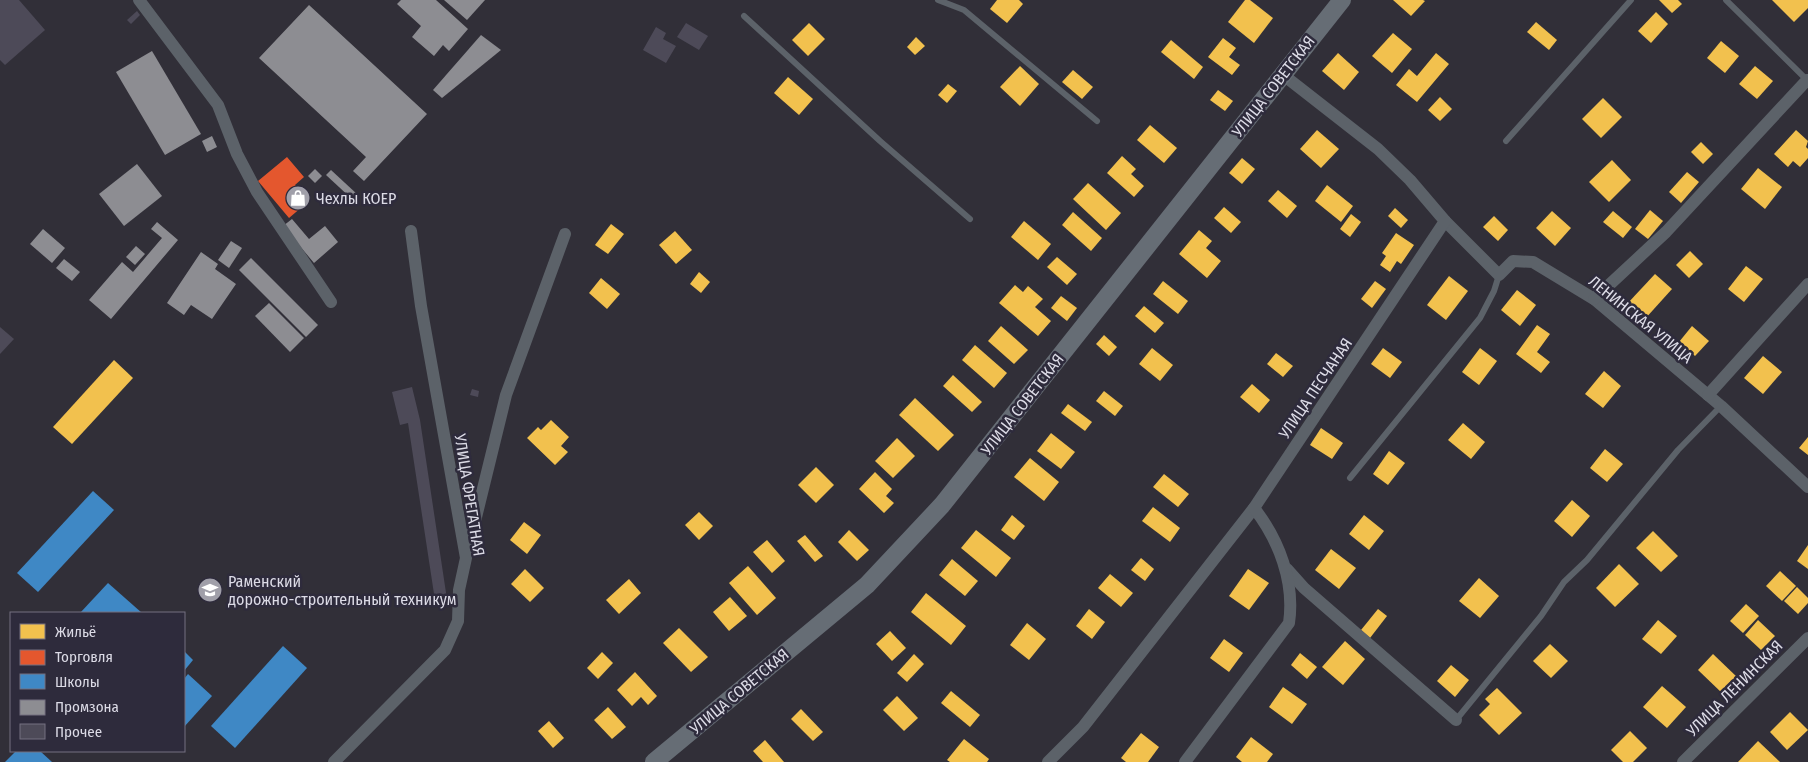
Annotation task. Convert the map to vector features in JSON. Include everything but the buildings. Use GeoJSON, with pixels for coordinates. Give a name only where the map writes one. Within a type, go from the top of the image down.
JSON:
{"type":"FeatureCollection","features":[{"type":"Feature","properties":{"kind":"street"},"geometry":{"type":"LineString","coordinates":[[139,0],[218,105],[237,154],[257,192],[331,302]]}},
{"type":"Feature","properties":{"kind":"street","name":"УЛИЦА СОВЕТСКАЯ"},"geometry":{"type":"LineString","coordinates":[[654,762],[867,584],[942,505],[1342,0]]}},
{"type":"Feature","properties":{"kind":"street"},"geometry":{"type":"LineString","coordinates":[[1282,74],[1378,149],[1410,180],[1445,221],[1499,275]]}},
{"type":"Feature","properties":{"kind":"street"},"geometry":{"type":"LineString","coordinates":[[1594,298],[1666,232],[1808,80]]}},
{"type":"Feature","properties":{"kind":"street","name":"УЛИЦА ПЕСЧАНАЯ"},"geometry":{"type":"LineString","coordinates":[[1048,762],[1083,728],[1254,508],[1445,221]]}},
{"type":"Feature","properties":{"kind":"street","name":"УЛИЦА ФРЕГАТНАЯ"},"geometry":{"type":"LineString","coordinates":[[334,762],[445,650],[458,622],[460,590],[466,558],[421,306],[411,231]]}},
{"type":"Feature","properties":{"kind":"street"},"geometry":{"type":"LineString","coordinates":[[466,558],[506,395],[565,234]]}},
{"type":"Feature","properties":{"kind":"street","name":"ЛЕНИНСКАЯ УЛИЦА"},"geometry":{"type":"LineString","coordinates":[[1499,275],[1513,261],[1533,262],[1553,272],[1594,298],[1721,406],[1808,487]]}},
{"type":"Feature","properties":{"kind":"street"},"geometry":{"type":"LineString","coordinates":[[1708,395],[1808,284]]}},
{"type":"Feature","properties":{"kind":"street"},"geometry":{"type":"LineString","coordinates":[[1184,762],[1289,623],[1292,604],[1290,583],[1274,542],[1254,508]]}},
{"type":"Feature","properties":{"kind":"street"},"geometry":{"type":"LineString","coordinates":[[1283,566],[1304,588],[1456,720]]}},
{"type":"Feature","properties":{"kind":"street","name":"УЛИЦА ЛЕНИНСКАЯ"},"geometry":{"type":"LineString","coordinates":[[1682,762],[1808,638]]}},
{"type":"Feature","properties":{"kind":"lane"},"geometry":{"type":"LineString","coordinates":[[938,0],[964,10],[1097,121]]}},
{"type":"Feature","properties":{"kind":"lane"},"geometry":{"type":"LineString","coordinates":[[1506,141],[1631,0]]}},
{"type":"Feature","properties":{"kind":"lane"},"geometry":{"type":"LineString","coordinates":[[1726,0],[1808,80]]}},
{"type":"Feature","properties":{"kind":"lane"},"geometry":{"type":"LineString","coordinates":[[744,16],[880,141],[970,219]]}},
{"type":"Feature","properties":{"kind":"lane"},"geometry":{"type":"LineString","coordinates":[[1350,478],[1480,318],[1494,291],[1499,275]]}},
{"type":"Feature","properties":{"kind":"lane"},"geometry":{"type":"LineString","coordinates":[[1456,720],[1542,616],[1564,582],[1587,560],[1678,450],[1721,406]]}},
{"type":"Feature","properties":{"kind":"place","name":"Чехлы КОЕР"},"geometry":{"type":"Point","coordinates":[298,198]}},
{"type":"Feature","properties":{"kind":"place","name":"Раменский дорожно-строительный техникум"},"geometry":{"type":"Point","coordinates":[210,590]}}]}
